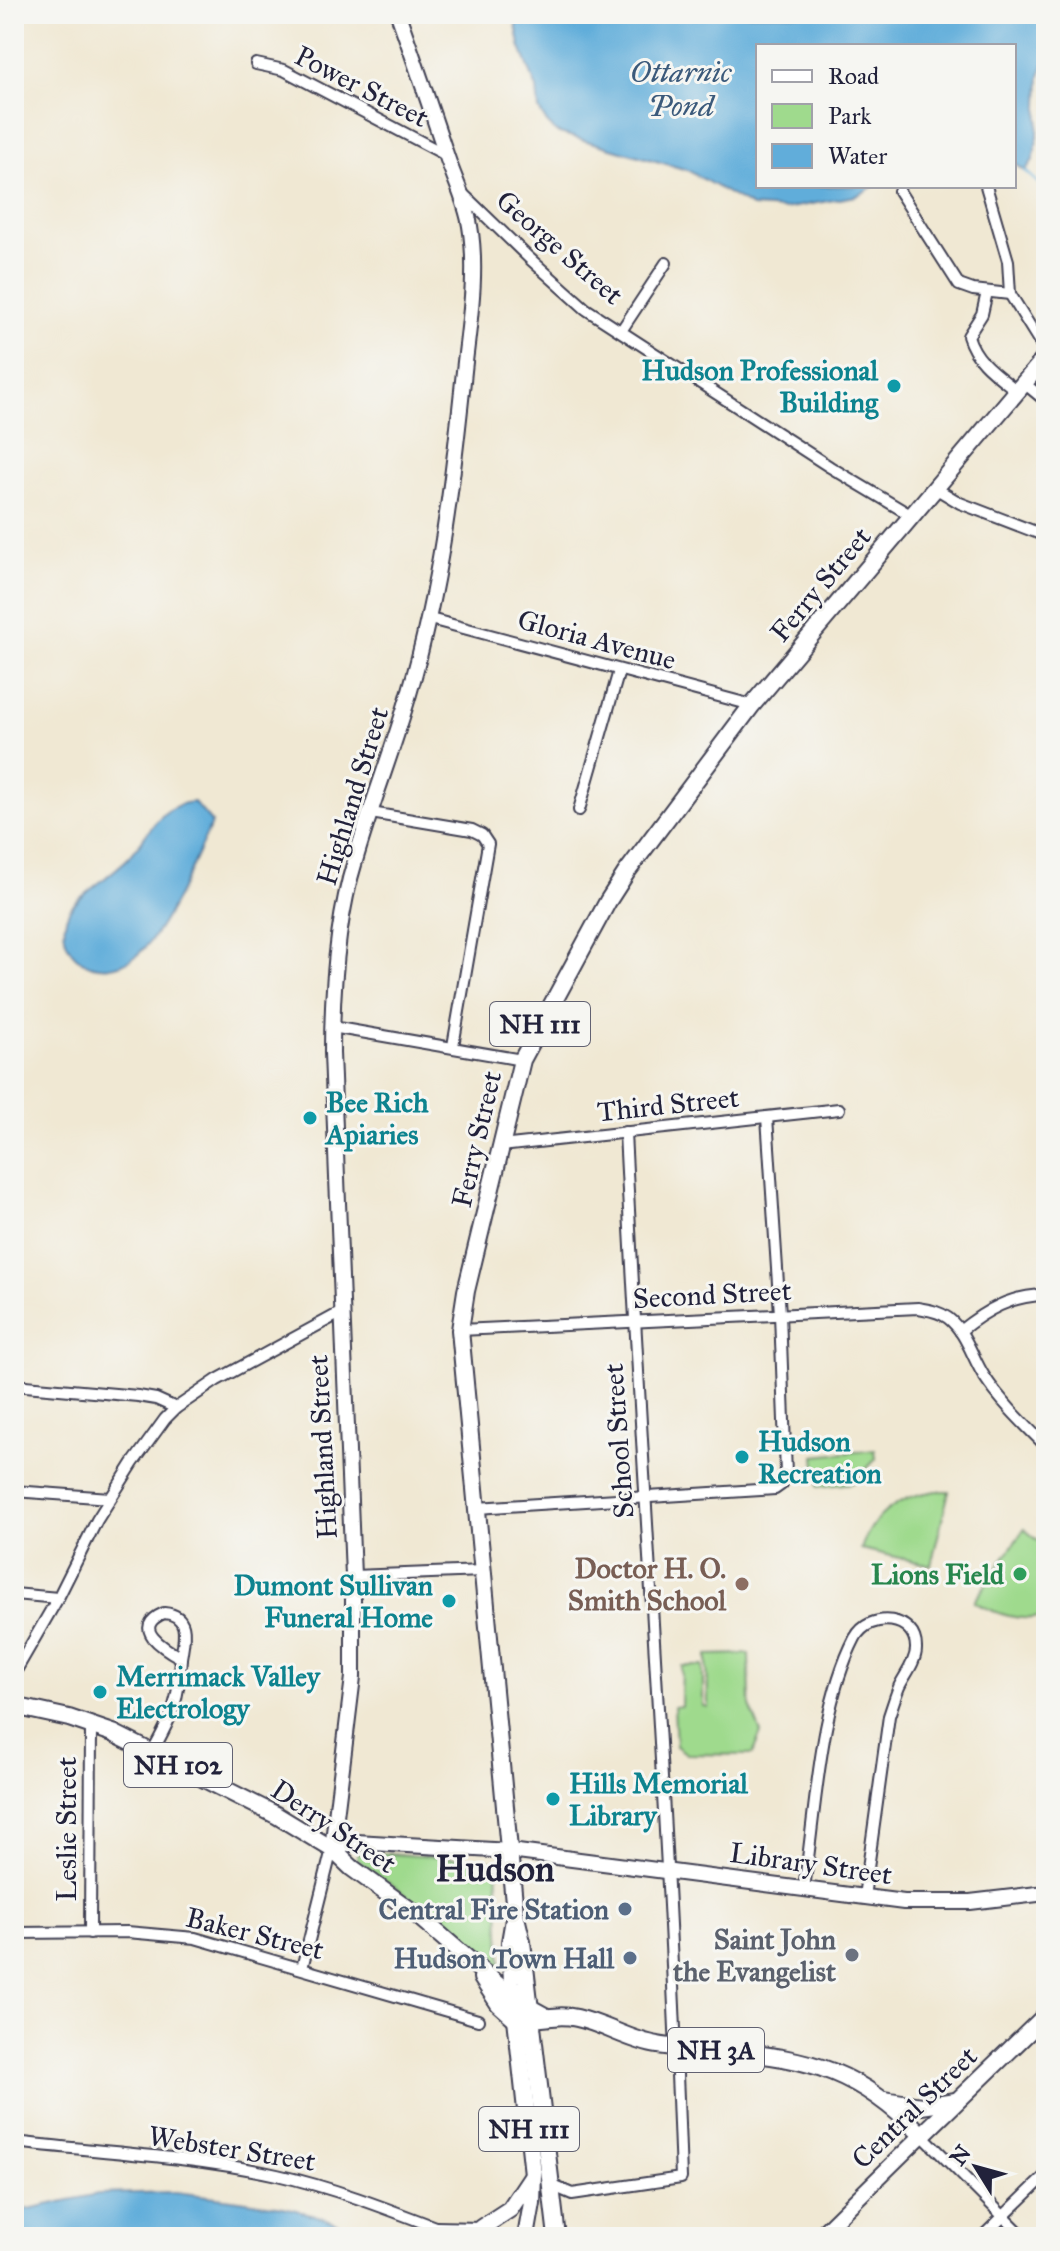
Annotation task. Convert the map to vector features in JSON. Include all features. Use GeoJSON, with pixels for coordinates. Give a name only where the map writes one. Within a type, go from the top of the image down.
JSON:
{"type":"FeatureCollection","features":[{"type":"Feature","properties":{"kind":"main road","name":"Ferry Street"},"geometry":{"type":"LineString","coordinates":[[557,2237],[522,1942],[515,1913],[460,1330],[466,1291],[522,1060],[617,886],[752,705],[1046,354]]}},
{"type":"Feature","properties":{"kind":"main road","name":"Derry Street"},"geometry":{"type":"LineString","coordinates":[[14,1706],[91,1725],[152,1752],[250,1801],[332,1849],[352,1868],[417,1915],[514,1999]]}},
{"type":"Feature","properties":{"kind":"main road","name":"Ferry Street"},"geometry":{"type":"LineString","coordinates":[[515,1913],[510,1942],[514,1999],[531,2016],[533,2174],[526,2237]]}},
{"type":"Feature","properties":{"kind":"main road","name":"Derry Street"},"geometry":{"type":"LineString","coordinates":[[475,1966],[499,2004],[531,2016]]}},
{"type":"Feature","properties":{"kind":"main road","name":"Central Street"},"geometry":{"type":"LineString","coordinates":[[922,2135],[1046,2015]]}},
{"type":"Feature","properties":{"kind":"main road","name":"NH 3A"},"geometry":{"type":"LineString","coordinates":[[531,2016],[576,2017],[649,2044],[799,2060],[846,2077],[883,2099],[922,2135]]}},
{"type":"Feature","properties":{"kind":"main road","name":"NH 3A"},"geometry":{"type":"LineString","coordinates":[[883,2099],[921,2106],[958,2101]]}},
{"type":"Feature","properties":{"kind":"main road"},"geometry":{"type":"LineString","coordinates":[[485,2233],[510,2209],[533,2174]]}},
{"type":"Feature","properties":{"kind":"street","name":"Highland Street"},"geometry":{"type":"LineString","coordinates":[[332,1849],[353,1677],[353,1576],[332,1027],[347,896],[354,863],[401,723],[430,619],[451,489],[468,333],[473,247],[463,193],[446,155],[398,14]]}},
{"type":"Feature","properties":{"kind":"street","name":"Power Street"},"geometry":{"type":"LineString","coordinates":[[256,64],[284,70],[446,155]]}},
{"type":"Feature","properties":{"kind":"street"},"geometry":{"type":"LineString","coordinates":[[987,188],[1008,261],[1010,294],[1046,354]]}},
{"type":"Feature","properties":{"kind":"street"},"geometry":{"type":"LineString","coordinates":[[899,191],[959,285],[1010,294]]}},
{"type":"Feature","properties":{"kind":"street","name":"George Street"},"geometry":{"type":"LineString","coordinates":[[463,193],[586,309],[830,467],[912,516]]}},
{"type":"Feature","properties":{"kind":"street"},"geometry":{"type":"LineString","coordinates":[[621,331],[666,263]]}},
{"type":"Feature","properties":{"kind":"street"},"geometry":{"type":"LineString","coordinates":[[987,292],[982,314],[968,336],[972,348],[979,360],[1046,401]]}},
{"type":"Feature","properties":{"kind":"street"},"geometry":{"type":"LineString","coordinates":[[935,488],[960,503],[1046,536]]}},
{"type":"Feature","properties":{"kind":"street","name":"Gloria Avenue"},"geometry":{"type":"LineString","coordinates":[[430,619],[752,705]]}},
{"type":"Feature","properties":{"kind":"street"},"geometry":{"type":"LineString","coordinates":[[579,810],[619,671]]}},
{"type":"Feature","properties":{"kind":"street"},"geometry":{"type":"LineString","coordinates":[[371,813],[472,830],[482,835],[488,844],[453,1046]]}},
{"type":"Feature","properties":{"kind":"street"},"geometry":{"type":"LineString","coordinates":[[332,1027],[522,1060]]}},
{"type":"Feature","properties":{"kind":"street","name":"Third Street"},"geometry":{"type":"LineString","coordinates":[[501,1146],[839,1109]]}},
{"type":"Feature","properties":{"kind":"street"},"geometry":{"type":"LineString","coordinates":[[477,1508],[775,1489],[782,1484],[786,1474],[780,1314],[767,1117]]}},
{"type":"Feature","properties":{"kind":"street","name":"School Street"},"geometry":{"type":"LineString","coordinates":[[572,2194],[681,2178],[677,2047],[625,1132]]}},
{"type":"Feature","properties":{"kind":"street"},"geometry":{"type":"LineString","coordinates":[[1046,1295],[1020,1297],[999,1305],[960,1331],[983,1374],[1046,1446]]}},
{"type":"Feature","properties":{"kind":"street","name":"Second Street"},"geometry":{"type":"LineString","coordinates":[[460,1330],[918,1308],[938,1312],[960,1331]]}},
{"type":"Feature","properties":{"kind":"street"},"geometry":{"type":"LineString","coordinates":[[14,1674],[110,1498],[155,1432],[176,1408],[217,1380],[342,1312]]}},
{"type":"Feature","properties":{"kind":"street"},"geometry":{"type":"LineString","coordinates":[[14,1385],[138,1396],[156,1399],[176,1408]]}},
{"type":"Feature","properties":{"kind":"street"},"geometry":{"type":"LineString","coordinates":[[14,1491],[110,1498]]}},
{"type":"Feature","properties":{"kind":"street"},"geometry":{"type":"LineString","coordinates":[[353,1576],[483,1571]]}},
{"type":"Feature","properties":{"kind":"street"},"geometry":{"type":"LineString","coordinates":[[14,1594],[58,1598]]}},
{"type":"Feature","properties":{"kind":"street"},"geometry":{"type":"LineString","coordinates":[[804,1888],[834,1689],[854,1640],[864,1625],[880,1619],[893,1621],[911,1631],[916,1647],[889,1716],[864,1897]]}},
{"type":"Feature","properties":{"kind":"street"},"geometry":{"type":"LineString","coordinates":[[152,1752],[177,1702],[181,1658]]}},
{"type":"Feature","properties":{"kind":"street","name":"Leslie Street"},"geometry":{"type":"LineString","coordinates":[[90,1933],[91,1725]]}},
{"type":"Feature","properties":{"kind":"street","name":"Library Street"},"geometry":{"type":"LineString","coordinates":[[332,1849],[356,1842],[510,1851],[864,1897],[938,1903],[1005,1900],[1046,1893]]}},
{"type":"Feature","properties":{"kind":"street"},"geometry":{"type":"LineString","coordinates":[[302,1968],[332,1849]]}},
{"type":"Feature","properties":{"kind":"street","name":"Baker Street"},"geometry":{"type":"LineString","coordinates":[[14,1933],[127,1932],[195,1938],[478,2020]]}},
{"type":"Feature","properties":{"kind":"street"},"geometry":{"type":"LineString","coordinates":[[922,2135],[1024,2237]]}},
{"type":"Feature","properties":{"kind":"street","name":"Central Street"},"geometry":{"type":"LineString","coordinates":[[818,2237],[922,2135]]}},
{"type":"Feature","properties":{"kind":"street","name":"Webster Street"},"geometry":{"type":"LineString","coordinates":[[14,2142],[277,2175],[347,2195],[435,2227],[485,2233]]}},
{"type":"Feature","properties":{"kind":"street"},"geometry":{"type":"LineString","coordinates":[[982,2237],[1046,2175]]}},
{"type":"Feature","properties":{"kind":"street"},"geometry":{"type":"LineString","coordinates":[[551,2185],[572,2194],[554,2209]]}},
{"type":"Feature","properties":{"kind":"street","name":"Webster Street"},"geometry":{"type":"LineString","coordinates":[[435,2227],[446,2237]]}},
{"type":"Feature","properties":{"kind":"green space"},"geometry":{"type":"Polygon","coordinates":[[[875,1450],[876,1459],[853,1483],[818,1487],[815,1456],[875,1450]]]}},
{"type":"Feature","properties":{"kind":"green space"},"geometry":{"type":"Polygon","coordinates":[[[949,1491],[931,1565],[861,1549],[873,1525],[890,1508],[911,1497],[949,1491]]]}},
{"type":"Feature","properties":{"kind":"green space","name":"Lions Field"},"geometry":{"type":"Polygon","coordinates":[[[1024,1529],[1046,1547],[1046,1615],[1028,1618],[1009,1616],[974,1602],[1024,1529]]]}},
{"type":"Feature","properties":{"kind":"green space"},"geometry":{"type":"Polygon","coordinates":[[[749,1654],[750,1706],[761,1733],[752,1755],[687,1754],[676,1746],[674,1707],[681,1706],[682,1666],[703,1666],[703,1706],[708,1707],[707,1655],[749,1654]]]}},
{"type":"Feature","properties":{"kind":"green space"},"geometry":{"type":"Polygon","coordinates":[[[357,1854],[492,1861],[497,1864],[502,1979],[428,1911],[357,1860],[357,1854]]]}},
{"type":"Feature","properties":{"kind":"water","name":"Ottarnic Pond"},"geometry":{"type":"Polygon","coordinates":[[[514,14],[1046,14],[1046,60],[1040,76],[1038,136],[1033,160],[1025,171],[1016,164],[1016,44],[756,44],[756,188],[870,188],[856,196],[784,209],[752,207],[687,170],[556,132],[539,110],[537,89],[520,45],[514,14]]]}},
{"type":"Feature","properties":{"kind":"water"},"geometry":{"type":"Polygon","coordinates":[[[194,802],[212,823],[159,929],[137,955],[122,964],[93,966],[81,960],[71,951],[66,940],[65,926],[73,905],[126,861],[165,813],[173,807],[194,802]]]}},
{"type":"Feature","properties":{"kind":"water"},"geometry":{"type":"Polygon","coordinates":[[[175,2192],[297,2210],[366,2237],[14,2237],[14,2212],[98,2194],[175,2192]]]}},
{"type":"Feature","properties":{"kind":"waterway"},"geometry":{"type":"LineString","coordinates":[[1025,171],[1046,190]]}},
{"type":"Feature","properties":{"kind":"place","name":"Hudson Professional Building"},"geometry":{"type":"Point","coordinates":[894,386]}},
{"type":"Feature","properties":{"kind":"place","name":"Bee Rich Apiaries"},"geometry":{"type":"Point","coordinates":[310,1118]}},
{"type":"Feature","properties":{"kind":"place","name":"Hudson Recreation"},"geometry":{"type":"Point","coordinates":[742,1457]}},
{"type":"Feature","properties":{"kind":"place","name":"Lions Field"},"geometry":{"type":"Point","coordinates":[1020,1574]}},
{"type":"Feature","properties":{"kind":"place","name":"Doctor H. O. Smith School"},"geometry":{"type":"Point","coordinates":[742,1584]}},
{"type":"Feature","properties":{"kind":"place","name":"Dumont Sullivan Funeral Home"},"geometry":{"type":"Point","coordinates":[449,1601]}},
{"type":"Feature","properties":{"kind":"place","name":"Merrimack Valley Electrology"},"geometry":{"type":"Point","coordinates":[100,1692]}},
{"type":"Feature","properties":{"kind":"place","name":"Hills Memorial Library"},"geometry":{"type":"Point","coordinates":[553,1799]}},
{"type":"Feature","properties":{"kind":"place","name":"Central Fire Station"},"geometry":{"type":"Point","coordinates":[625,1909]}},
{"type":"Feature","properties":{"kind":"place","name":"Saint John the Evangelist"},"geometry":{"type":"Point","coordinates":[852,1955]}},
{"type":"Feature","properties":{"kind":"place","name":"Hudson Town Hall"},"geometry":{"type":"Point","coordinates":[630,1958]}},
{"type":"Feature","properties":{"kind":"district","name":"Hudson"},"geometry":{"type":"Point","coordinates":[495,1868]}}]}
